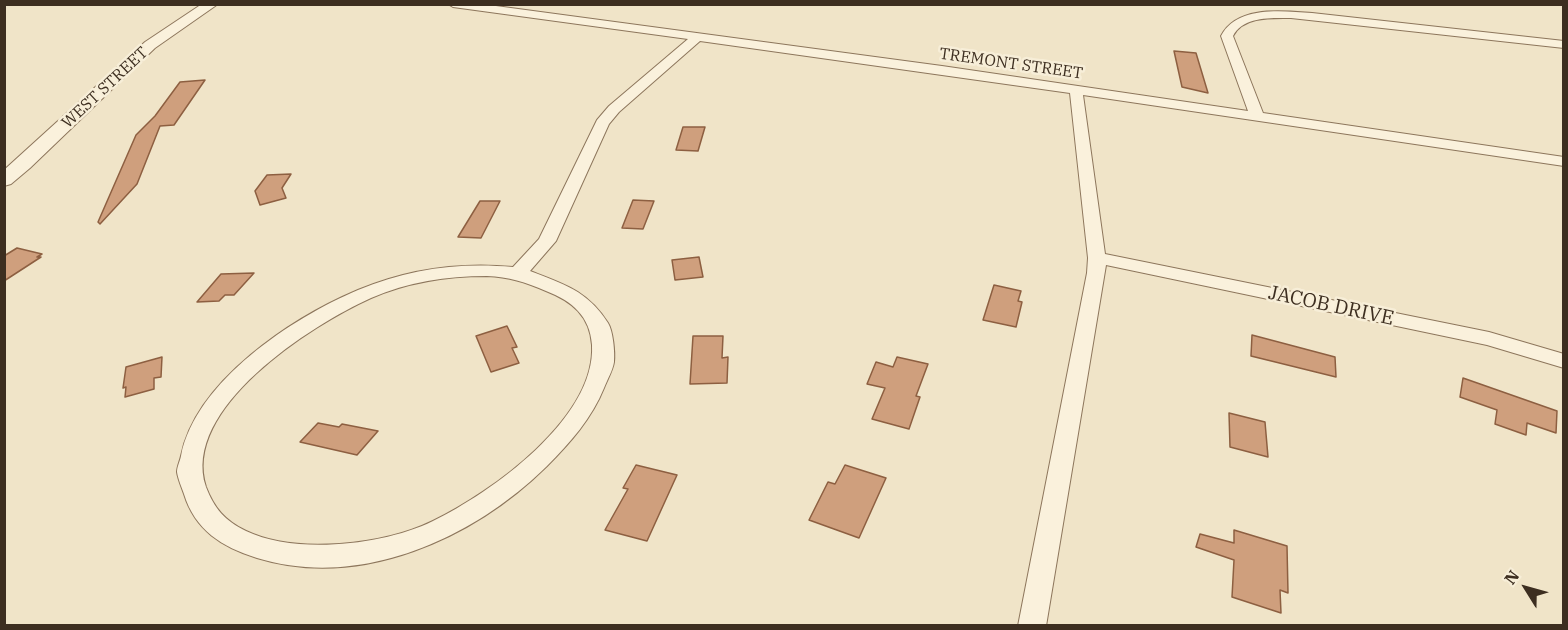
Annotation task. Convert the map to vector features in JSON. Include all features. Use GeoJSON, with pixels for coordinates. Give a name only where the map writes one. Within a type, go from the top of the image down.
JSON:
{"type":"FeatureCollection","features":[{"type":"Feature","properties":{"kind":"street","name":"WEST STREET"},"geometry":{"type":"LineString","coordinates":[[4,180],[32,157],[138,55],[212,4]]}},
{"type":"Feature","properties":{"kind":"street","name":"TREMONT STREET"},"geometry":{"type":"LineString","coordinates":[[453,4],[1076,90],[1563,162]]}},
{"type":"Feature","properties":{"kind":"street"},"geometry":{"type":"LineString","coordinates":[[1257,116],[1227,36],[1228,31],[1237,23],[1256,17],[1312,16],[1563,45]]}},
{"type":"Feature","properties":{"kind":"street"},"geometry":{"type":"LineString","coordinates":[[518,273],[547,241],[602,123],[614,109],[697,37]]}},
{"type":"Feature","properties":{"kind":"street"},"geometry":{"type":"LineString","coordinates":[[1032,626],[1097,258],[1076,90]]}},
{"type":"Feature","properties":{"kind":"street","name":"JACOB DRIVE"},"geometry":{"type":"LineString","coordinates":[[1097,258],[1489,339],[1563,361]]}},
{"type":"Feature","properties":{"kind":"street"},"geometry":{"type":"LineString","coordinates":[[495,270],[518,273],[558,285],[588,306],[598,320],[605,353],[602,372],[594,392],[581,412],[527,472],[502,493],[473,513],[440,529],[404,542],[330,556],[295,555],[237,539],[216,525],[201,508],[192,488],[190,467],[194,445],[203,423],[217,402],[235,382],[271,351],[344,303],[394,283],[454,271],[495,270]]}},
{"type":"Feature","properties":{"kind":"building"},"geometry":{"type":"Polygon","coordinates":[[[1174,51],[1196,53],[1208,93],[1182,87],[1174,51]]]}},
{"type":"Feature","properties":{"kind":"building"},"geometry":{"type":"Polygon","coordinates":[[[205,80],[174,125],[160,126],[137,184],[100,224],[98,222],[136,135],[155,116],[180,82],[205,80]]]}},
{"type":"Feature","properties":{"kind":"building"},"geometry":{"type":"Polygon","coordinates":[[[683,127],[705,127],[698,151],[676,150],[683,127]]]}},
{"type":"Feature","properties":{"kind":"building"},"geometry":{"type":"Polygon","coordinates":[[[291,174],[282,188],[286,198],[260,205],[255,191],[267,175],[291,174]]]}},
{"type":"Feature","properties":{"kind":"building"},"geometry":{"type":"Polygon","coordinates":[[[633,200],[654,201],[643,229],[622,228],[633,200]]]}},
{"type":"Feature","properties":{"kind":"building"},"geometry":{"type":"Polygon","coordinates":[[[480,201],[500,201],[481,238],[458,237],[480,201]]]}},
{"type":"Feature","properties":{"kind":"building"},"geometry":{"type":"Polygon","coordinates":[[[17,248],[42,254],[37,257],[41,257],[4,281],[4,256],[17,248]]]}},
{"type":"Feature","properties":{"kind":"building"},"geometry":{"type":"Polygon","coordinates":[[[699,257],[703,277],[675,280],[672,260],[699,257]]]}},
{"type":"Feature","properties":{"kind":"building"},"geometry":{"type":"Polygon","coordinates":[[[254,273],[234,295],[225,295],[219,301],[197,302],[221,274],[254,273]]]}},
{"type":"Feature","properties":{"kind":"building"},"geometry":{"type":"Polygon","coordinates":[[[994,285],[1021,291],[1018,301],[1022,302],[1016,327],[983,320],[994,285]]]}},
{"type":"Feature","properties":{"kind":"building"},"geometry":{"type":"Polygon","coordinates":[[[507,326],[517,347],[512,348],[519,363],[491,372],[476,336],[507,326]]]}},
{"type":"Feature","properties":{"kind":"building"},"geometry":{"type":"Polygon","coordinates":[[[1252,335],[1335,357],[1336,377],[1251,356],[1252,335]]]}},
{"type":"Feature","properties":{"kind":"building"},"geometry":{"type":"Polygon","coordinates":[[[693,336],[723,336],[722,358],[728,357],[727,383],[690,384],[693,336]]]}},
{"type":"Feature","properties":{"kind":"building"},"geometry":{"type":"Polygon","coordinates":[[[162,357],[161,377],[154,378],[154,389],[125,397],[126,387],[123,388],[126,367],[162,357]]]}},
{"type":"Feature","properties":{"kind":"building"},"geometry":{"type":"Polygon","coordinates":[[[897,357],[928,364],[916,396],[920,397],[909,429],[872,419],[885,388],[867,384],[876,362],[893,367],[897,357]]]}},
{"type":"Feature","properties":{"kind":"building"},"geometry":{"type":"Polygon","coordinates":[[[1463,378],[1557,411],[1556,433],[1527,423],[1526,435],[1495,424],[1497,410],[1460,397],[1463,378]]]}},
{"type":"Feature","properties":{"kind":"building"},"geometry":{"type":"Polygon","coordinates":[[[1229,413],[1265,422],[1268,457],[1230,447],[1229,413]]]}},
{"type":"Feature","properties":{"kind":"building"},"geometry":{"type":"Polygon","coordinates":[[[318,423],[339,427],[342,424],[378,431],[357,455],[300,442],[318,423]]]}},
{"type":"Feature","properties":{"kind":"building"},"geometry":{"type":"Polygon","coordinates":[[[636,465],[677,475],[647,541],[605,530],[628,489],[623,488],[636,465]]]}},
{"type":"Feature","properties":{"kind":"building"},"geometry":{"type":"Polygon","coordinates":[[[845,465],[886,478],[859,538],[809,520],[828,482],[835,484],[845,465]]]}},
{"type":"Feature","properties":{"kind":"building"},"geometry":{"type":"Polygon","coordinates":[[[1234,530],[1287,546],[1288,593],[1280,590],[1281,613],[1232,597],[1234,560],[1196,547],[1200,534],[1234,543],[1234,530]]]}}]}
